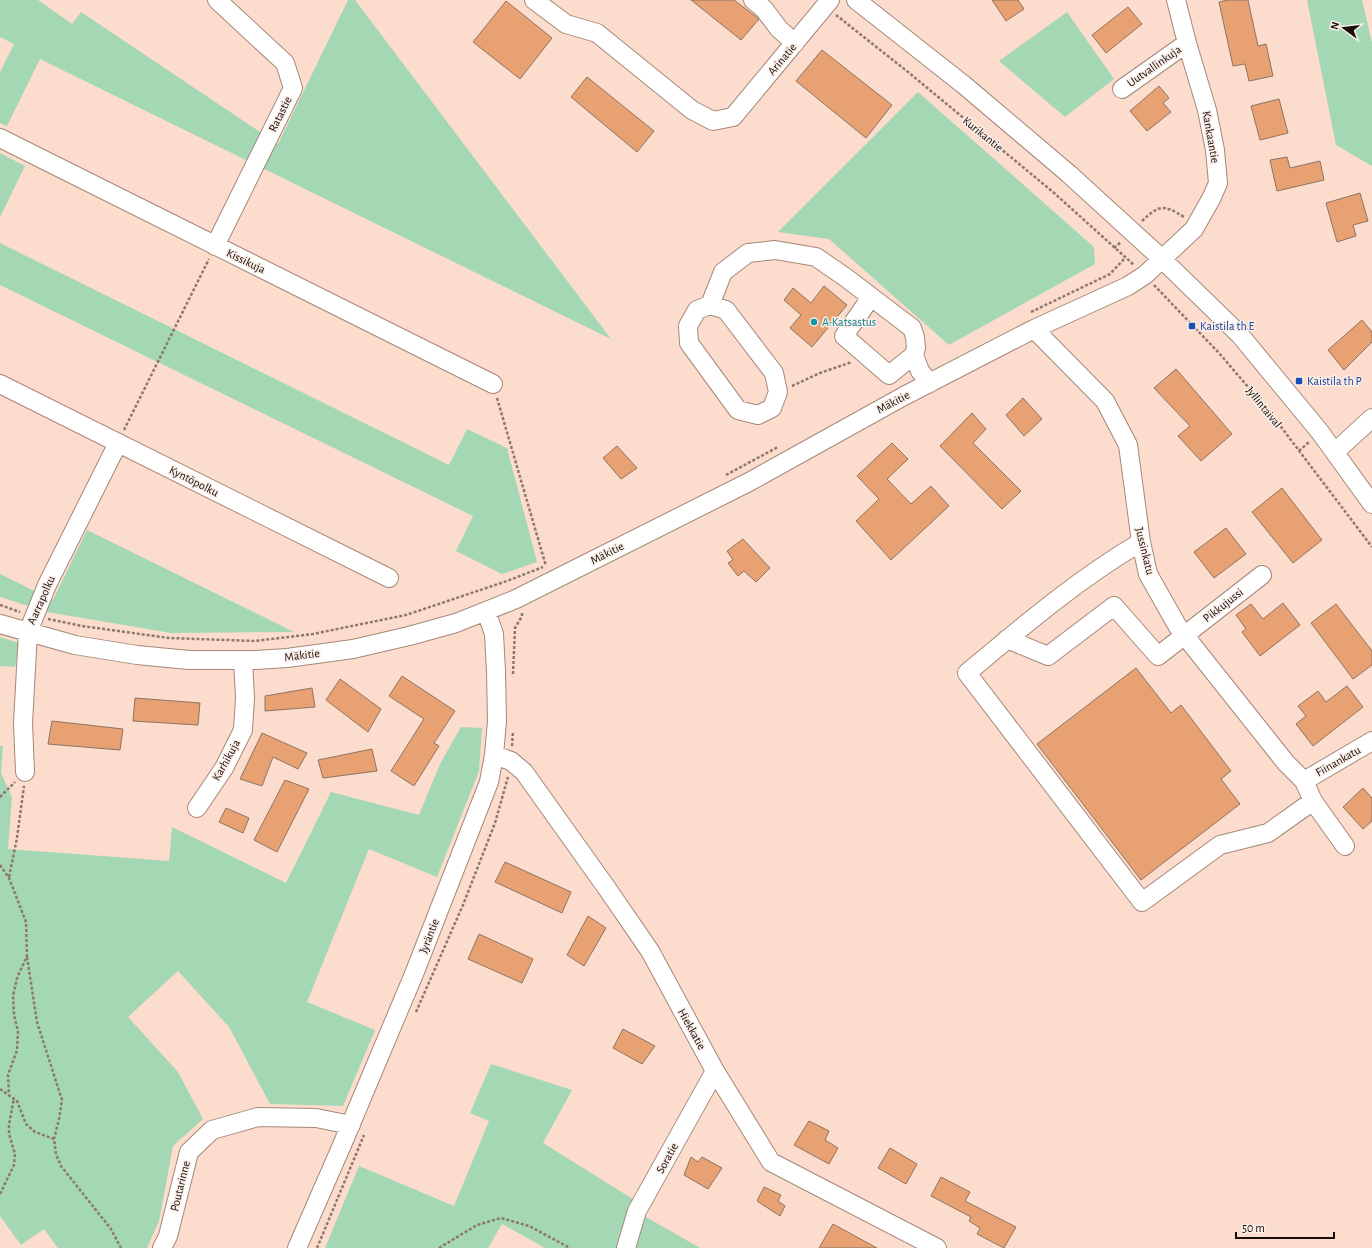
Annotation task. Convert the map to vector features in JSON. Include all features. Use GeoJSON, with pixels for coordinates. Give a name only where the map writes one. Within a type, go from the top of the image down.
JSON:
{"type":"FeatureCollection","features":[{"type":"Feature","properties":{"kind":"street","name":"Ratastie"},"geometry":{"type":"LineString","coordinates":[[215,246],[293,88],[285,63],[217,0]]}},
{"type":"Feature","properties":{"kind":"street","name":"Arinatie"},"geometry":{"type":"LineString","coordinates":[[534,0],[566,24],[597,33],[692,110],[713,121],[733,117],[827,3]]}},
{"type":"Feature","properties":{"kind":"street"},"geometry":{"type":"LineString","coordinates":[[752,0],[764,9],[779,29],[795,43]]}},
{"type":"Feature","properties":{"kind":"street","name":"Kurikantie"},"geometry":{"type":"LineString","coordinates":[[856,0],[970,90],[1069,174],[1162,259]]}},
{"type":"Feature","properties":{"kind":"street","name":"Kankaantie"},"geometry":{"type":"LineString","coordinates":[[1162,259],[1178,245],[1197,224],[1218,183],[1207,110],[1176,0]]}},
{"type":"Feature","properties":{"kind":"street","name":"Uutvallinkuja"},"geometry":{"type":"LineString","coordinates":[[1122,89],[1187,43]]}},
{"type":"Feature","properties":{"kind":"street","name":"Kissikuja"},"geometry":{"type":"LineString","coordinates":[[0,138],[493,384]]}},
{"type":"Feature","properties":{"kind":"street"},"geometry":{"type":"LineString","coordinates":[[710,305],[722,272],[748,252],[775,250],[816,257],[912,328],[916,348],[914,355],[889,375]]}},
{"type":"Feature","properties":{"kind":"street"},"geometry":{"type":"LineString","coordinates":[[1162,259],[1240,336],[1320,432],[1372,504]]}},
{"type":"Feature","properties":{"kind":"street","name":"Mäkitie"},"geometry":{"type":"LineString","coordinates":[[0,624],[30,624],[75,645],[137,655],[189,660],[243,660],[287,658],[353,648],[410,636],[456,623],[516,599],[749,482],[904,396],[1034,329],[1128,286],[1145,275],[1162,259]]}},
{"type":"Feature","properties":{"kind":"street"},"geometry":{"type":"LineString","coordinates":[[871,297],[844,336],[889,375],[904,396]]}},
{"type":"Feature","properties":{"kind":"street"},"geometry":{"type":"LineString","coordinates":[[710,305],[726,310],[774,373],[778,392],[772,408],[758,415],[738,410],[689,343],[688,326],[696,310],[710,305]]}},
{"type":"Feature","properties":{"kind":"street","name":"Jussinkatu"},"geometry":{"type":"LineString","coordinates":[[1034,329],[1105,401],[1128,445],[1140,542],[1148,574],[1178,627],[1286,763],[1304,781]]}},
{"type":"Feature","properties":{"kind":"street"},"geometry":{"type":"LineString","coordinates":[[914,355],[920,371],[930,383]]}},
{"type":"Feature","properties":{"kind":"street","name":"Kyntöpolku"},"geometry":{"type":"LineString","coordinates":[[0,384],[389,578]]}},
{"type":"Feature","properties":{"kind":"street"},"geometry":{"type":"LineString","coordinates":[[1335,452],[1372,418]]}},
{"type":"Feature","properties":{"kind":"street","name":"Aarrapolku"},"geometry":{"type":"LineString","coordinates":[[25,772],[23,723],[30,624],[47,585],[118,443]]}},
{"type":"Feature","properties":{"kind":"street"},"geometry":{"type":"LineString","coordinates":[[1140,542],[1113,559],[1038,613],[967,673],[1142,902],[1220,845],[1268,833],[1313,801]]}},
{"type":"Feature","properties":{"kind":"street","name":"Pikkujussi"},"geometry":{"type":"LineString","coordinates":[[1007,640],[1048,656],[1114,606],[1158,656],[1262,575]]}},
{"type":"Feature","properties":{"kind":"street","name":"Jyräntie"},"geometry":{"type":"LineString","coordinates":[[298,1248],[414,974],[489,782],[494,755],[496,670],[494,634],[486,611]]}},
{"type":"Feature","properties":{"kind":"street","name":"Karhikuja"},"geometry":{"type":"LineString","coordinates":[[197,808],[224,768],[243,730],[245,698],[243,660]]}},
{"type":"Feature","properties":{"kind":"street","name":"Fiinankatu"},"geometry":{"type":"LineString","coordinates":[[1304,781],[1372,741]]}},
{"type":"Feature","properties":{"kind":"street","name":"Hiekkatie"},"geometry":{"type":"LineString","coordinates":[[494,755],[511,761],[524,772],[650,951],[715,1071],[771,1162],[938,1248]]}},
{"type":"Feature","properties":{"kind":"street"},"geometry":{"type":"LineString","coordinates":[[1304,781],[1313,801],[1345,846]]}},
{"type":"Feature","properties":{"kind":"street","name":"Soratie"},"geometry":{"type":"LineString","coordinates":[[626,1248],[637,1211],[715,1071]]}},
{"type":"Feature","properties":{"kind":"street","name":"Poutarinne"},"geometry":{"type":"LineString","coordinates":[[162,1248],[168,1236],[189,1152],[212,1130],[258,1117],[316,1118],[351,1125]]}},
{"type":"Feature","properties":{"kind":"path","name":"Kurikantie"},"geometry":{"type":"LineString","coordinates":[[827,3],[1053,192],[1145,275]]}},
{"type":"Feature","properties":{"kind":"path"},"geometry":{"type":"LineString","coordinates":[[1114,248],[1158,207],[1181,215],[1197,224]]}},
{"type":"Feature","properties":{"kind":"path"},"geometry":{"type":"LineString","coordinates":[[118,443],[215,246]]}},
{"type":"Feature","properties":{"kind":"path","name":"Jyllintaival"},"geometry":{"type":"LineString","coordinates":[[1145,275],[1219,353],[1272,415],[1372,547]]}},
{"type":"Feature","properties":{"kind":"path"},"geometry":{"type":"LineString","coordinates":[[778,392],[820,373],[868,357]]}},
{"type":"Feature","properties":{"kind":"path"},"geometry":{"type":"LineString","coordinates":[[493,384],[546,566]]}},
{"type":"Feature","properties":{"kind":"path"},"geometry":{"type":"LineString","coordinates":[[0,605],[30,624],[82,626],[169,638],[255,641],[313,634],[406,616],[507,581]]}},
{"type":"Feature","properties":{"kind":"path"},"geometry":{"type":"LineString","coordinates":[[0,797],[25,772]]}},
{"type":"Feature","properties":{"kind":"path"},"geometry":{"type":"LineString","coordinates":[[9,878],[17,838],[25,772]]}},
{"type":"Feature","properties":{"kind":"path"},"geometry":{"type":"LineString","coordinates":[[0,865],[9,878],[26,922],[27,956],[37,1022],[62,1100],[54,1139],[56,1154],[61,1166],[111,1229],[121,1248]]}},
{"type":"Feature","properties":{"kind":"path"},"geometry":{"type":"LineString","coordinates":[[9,1094],[8,1075],[17,1050],[18,1031],[14,1015],[13,996],[17,978],[27,956]]}},
{"type":"Feature","properties":{"kind":"path"},"geometry":{"type":"LineString","coordinates":[[0,1089],[17,1100],[26,1124],[35,1132],[54,1139]]}},
{"type":"Feature","properties":{"kind":"path"},"geometry":{"type":"LineString","coordinates":[[0,1194],[14,1165],[15,1154],[9,1134],[9,1124],[14,1098]]}},
{"type":"Feature","properties":{"kind":"path"},"geometry":{"type":"LineString","coordinates":[[439,1248],[477,1225],[501,1218],[529,1226],[570,1248]]}},
{"type":"Feature","properties":{"kind":"green space"},"geometry":{"type":"Polygon","coordinates":[[[0,0],[38,0],[72,24],[81,12],[278,144],[348,0],[355,0],[611,339],[40,59],[7,126],[0,123],[0,72],[14,44],[0,37],[0,0]]]}},
{"type":"Feature","properties":{"kind":"green space"},"geometry":{"type":"Polygon","coordinates":[[[1307,0],[1362,0],[1372,43],[1372,166],[1336,145],[1307,0]]]}},
{"type":"Feature","properties":{"kind":"green space"},"geometry":{"type":"Polygon","coordinates":[[[1067,12],[1114,79],[1065,117],[999,61],[1067,12]]]}},
{"type":"Feature","properties":{"kind":"green space"},"geometry":{"type":"Polygon","coordinates":[[[918,92],[1094,247],[1095,264],[949,345],[829,239],[778,232],[918,92]]]}},
{"type":"Feature","properties":{"kind":"green space"},"geometry":{"type":"Polygon","coordinates":[[[0,153],[25,166],[0,217],[0,153]]]}},
{"type":"Feature","properties":{"kind":"green space"},"geometry":{"type":"Polygon","coordinates":[[[0,243],[449,465],[467,429],[507,448],[537,562],[502,574],[456,551],[473,516],[0,285],[0,243]]]}},
{"type":"Feature","properties":{"kind":"green space"},"geometry":{"type":"Polygon","coordinates":[[[87,530],[294,632],[171,633],[47,612],[0,597],[0,574],[53,600],[87,530]]]}},
{"type":"Feature","properties":{"kind":"green space"},"geometry":{"type":"Polygon","coordinates":[[[0,637],[19,643],[15,667],[0,666],[0,637]]]}},
{"type":"Feature","properties":{"kind":"green space"},"geometry":{"type":"Polygon","coordinates":[[[461,727],[482,728],[479,771],[437,877],[369,849],[307,1002],[375,1030],[343,1106],[270,1104],[229,1027],[178,971],[128,1017],[178,1072],[203,1119],[173,1146],[159,1221],[147,1248],[58,1248],[44,1229],[21,1245],[0,1216],[0,746],[3,746],[1,773],[12,797],[8,849],[169,861],[172,827],[286,883],[331,792],[419,815],[440,764],[461,727]]]}},
{"type":"Feature","properties":{"kind":"green space"},"geometry":{"type":"Polygon","coordinates":[[[491,1064],[572,1090],[543,1143],[636,1201],[632,1209],[700,1248],[545,1248],[502,1224],[488,1248],[325,1248],[359,1166],[454,1206],[489,1121],[470,1113],[491,1064]]]}},
{"type":"Feature","properties":{"kind":"building"},"geometry":{"type":"Polygon","coordinates":[[[691,0],[734,0],[759,19],[741,40],[691,0]]]}},
{"type":"Feature","properties":{"kind":"building"},"geometry":{"type":"Polygon","coordinates":[[[992,0],[1018,0],[1024,9],[1006,21],[992,0]]]}},
{"type":"Feature","properties":{"kind":"building"},"geometry":{"type":"Polygon","coordinates":[[[1228,0],[1248,0],[1258,46],[1266,44],[1273,76],[1249,81],[1245,64],[1233,66],[1219,2],[1228,0]]]}},
{"type":"Feature","properties":{"kind":"building"},"geometry":{"type":"Polygon","coordinates":[[[506,1],[552,38],[520,79],[473,42],[506,1]]]}},
{"type":"Feature","properties":{"kind":"building"},"geometry":{"type":"Polygon","coordinates":[[[1128,7],[1142,24],[1106,53],[1092,35],[1128,7]]]}},
{"type":"Feature","properties":{"kind":"building"},"geometry":{"type":"Polygon","coordinates":[[[822,50],[892,105],[866,138],[796,81],[822,50]]]}},
{"type":"Feature","properties":{"kind":"building"},"geometry":{"type":"Polygon","coordinates":[[[587,77],[654,131],[637,152],[571,97],[587,77]]]}},
{"type":"Feature","properties":{"kind":"building"},"geometry":{"type":"Polygon","coordinates":[[[1159,86],[1169,98],[1163,103],[1171,112],[1147,131],[1130,111],[1159,86]]]}},
{"type":"Feature","properties":{"kind":"building"},"geometry":{"type":"Polygon","coordinates":[[[1279,99],[1288,133],[1260,140],[1251,106],[1279,99]]]}},
{"type":"Feature","properties":{"kind":"building"},"geometry":{"type":"Polygon","coordinates":[[[1287,157],[1290,168],[1320,161],[1324,180],[1277,191],[1270,160],[1287,157]]]}},
{"type":"Feature","properties":{"kind":"building"},"geometry":{"type":"Polygon","coordinates":[[[1360,193],[1368,221],[1353,225],[1356,236],[1337,242],[1326,203],[1360,193]]]}},
{"type":"Feature","properties":{"kind":"building","name":"A-Katsastus"},"geometry":{"type":"Polygon","coordinates":[[[824,286],[847,305],[812,347],[790,328],[801,315],[784,300],[793,288],[811,303],[824,286]]]}},
{"type":"Feature","properties":{"kind":"building"},"geometry":{"type":"Polygon","coordinates":[[[1362,320],[1372,332],[1372,342],[1344,370],[1328,350],[1362,320]]]}},
{"type":"Feature","properties":{"kind":"building"},"geometry":{"type":"Polygon","coordinates":[[[1176,369],[1232,434],[1201,461],[1178,436],[1190,426],[1154,388],[1176,369]]]}},
{"type":"Feature","properties":{"kind":"building"},"geometry":{"type":"Polygon","coordinates":[[[1023,398],[1042,419],[1024,436],[1006,415],[1023,398]]]}},
{"type":"Feature","properties":{"kind":"building"},"geometry":{"type":"Polygon","coordinates":[[[972,413],[986,429],[973,443],[1021,491],[1002,509],[940,446],[972,413]]]}},
{"type":"Feature","properties":{"kind":"building"},"geometry":{"type":"Polygon","coordinates":[[[892,443],[908,459],[887,479],[911,504],[931,486],[949,506],[891,560],[856,521],[879,499],[857,476],[892,443]]]}},
{"type":"Feature","properties":{"kind":"building"},"geometry":{"type":"Polygon","coordinates":[[[617,446],[637,468],[621,479],[603,458],[617,446]]]}},
{"type":"Feature","properties":{"kind":"building"},"geometry":{"type":"Polygon","coordinates":[[[1282,488],[1322,540],[1293,563],[1252,512],[1282,488]]]}},
{"type":"Feature","properties":{"kind":"building"},"geometry":{"type":"Polygon","coordinates":[[[1226,528],[1246,554],[1214,578],[1194,552],[1226,528]]]}},
{"type":"Feature","properties":{"kind":"building"},"geometry":{"type":"Polygon","coordinates":[[[743,539],[770,568],[756,582],[744,571],[738,576],[728,563],[733,560],[727,551],[743,539]]]}},
{"type":"Feature","properties":{"kind":"building"},"geometry":{"type":"Polygon","coordinates":[[[1283,603],[1300,625],[1260,656],[1242,632],[1246,629],[1236,615],[1251,604],[1263,619],[1283,603]]]}},
{"type":"Feature","properties":{"kind":"building"},"geometry":{"type":"Polygon","coordinates":[[[1336,604],[1372,651],[1372,665],[1353,679],[1311,623],[1336,604]]]}},
{"type":"Feature","properties":{"kind":"building"},"geometry":{"type":"Polygon","coordinates":[[[1136,668],[1171,713],[1181,705],[1231,771],[1221,779],[1240,804],[1141,880],[1037,744],[1136,668]]]}},
{"type":"Feature","properties":{"kind":"building"},"geometry":{"type":"Polygon","coordinates":[[[402,676],[455,711],[434,743],[439,746],[414,786],[391,771],[424,719],[389,696],[402,676]]]}},
{"type":"Feature","properties":{"kind":"building"},"geometry":{"type":"Polygon","coordinates":[[[340,679],[381,709],[368,732],[326,700],[340,679]]]}},
{"type":"Feature","properties":{"kind":"building"},"geometry":{"type":"Polygon","coordinates":[[[1347,686],[1363,707],[1313,746],[1296,724],[1306,716],[1298,706],[1318,691],[1326,702],[1347,686]]]}},
{"type":"Feature","properties":{"kind":"building"},"geometry":{"type":"Polygon","coordinates":[[[312,688],[315,707],[265,711],[265,696],[312,688]]]}},
{"type":"Feature","properties":{"kind":"building"},"geometry":{"type":"Polygon","coordinates":[[[135,698],[200,703],[198,725],[133,721],[135,698]]]}},
{"type":"Feature","properties":{"kind":"building"},"geometry":{"type":"Polygon","coordinates":[[[52,721],[123,729],[120,750],[48,744],[52,721]]]}},
{"type":"Feature","properties":{"kind":"building"},"geometry":{"type":"Polygon","coordinates":[[[262,733],[307,753],[298,769],[273,757],[262,786],[240,779],[262,733]]]}},
{"type":"Feature","properties":{"kind":"building"},"geometry":{"type":"Polygon","coordinates":[[[372,749],[377,771],[323,778],[318,760],[372,749]]]}},
{"type":"Feature","properties":{"kind":"building"},"geometry":{"type":"Polygon","coordinates":[[[285,780],[309,789],[277,852],[254,840],[285,780]]]}},
{"type":"Feature","properties":{"kind":"building"},"geometry":{"type":"Polygon","coordinates":[[[1363,788],[1372,798],[1372,821],[1363,829],[1343,807],[1363,788]]]}},
{"type":"Feature","properties":{"kind":"building"},"geometry":{"type":"Polygon","coordinates":[[[226,808],[249,818],[243,833],[219,822],[226,808]]]}},
{"type":"Feature","properties":{"kind":"building"},"geometry":{"type":"Polygon","coordinates":[[[505,862],[571,892],[562,913],[495,882],[505,862]]]}},
{"type":"Feature","properties":{"kind":"building"},"geometry":{"type":"Polygon","coordinates":[[[588,916],[606,928],[584,966],[567,955],[588,916]]]}},
{"type":"Feature","properties":{"kind":"building"},"geometry":{"type":"Polygon","coordinates":[[[479,934],[533,959],[522,983],[468,959],[479,934]]]}},
{"type":"Feature","properties":{"kind":"building"},"geometry":{"type":"Polygon","coordinates":[[[623,1029],[655,1046],[642,1064],[613,1048],[623,1029]]]}},
{"type":"Feature","properties":{"kind":"building"},"geometry":{"type":"Polygon","coordinates":[[[809,1121],[829,1131],[825,1140],[838,1148],[829,1164],[794,1145],[809,1121]]]}},
{"type":"Feature","properties":{"kind":"building"},"geometry":{"type":"Polygon","coordinates":[[[890,1148],[917,1164],[906,1184],[878,1168],[890,1148]]]}},
{"type":"Feature","properties":{"kind":"building"},"geometry":{"type":"Polygon","coordinates":[[[691,1157],[698,1162],[702,1157],[722,1168],[708,1189],[684,1175],[691,1157]]]}},
{"type":"Feature","properties":{"kind":"building"},"geometry":{"type":"Polygon","coordinates":[[[941,1177],[970,1192],[965,1201],[1016,1227],[1004,1248],[977,1234],[980,1228],[969,1221],[971,1217],[931,1196],[941,1177]]]}},
{"type":"Feature","properties":{"kind":"building"},"geometry":{"type":"Polygon","coordinates":[[[764,1187],[781,1195],[778,1201],[785,1206],[780,1216],[757,1201],[764,1187]]]}},
{"type":"Feature","properties":{"kind":"building"},"geometry":{"type":"Polygon","coordinates":[[[833,1224],[877,1248],[819,1248],[833,1224]]]}},
{"type":"Feature","properties":{"kind":"place","name":"A-Katsastus"},"geometry":{"type":"Point","coordinates":[814,322]}},
{"type":"Feature","properties":{"kind":"place","name":"Kaistila th E"},"geometry":{"type":"Point","coordinates":[1192,326]}},
{"type":"Feature","properties":{"kind":"place","name":"Kaistila th P"},"geometry":{"type":"Point","coordinates":[1299,381]}}]}
